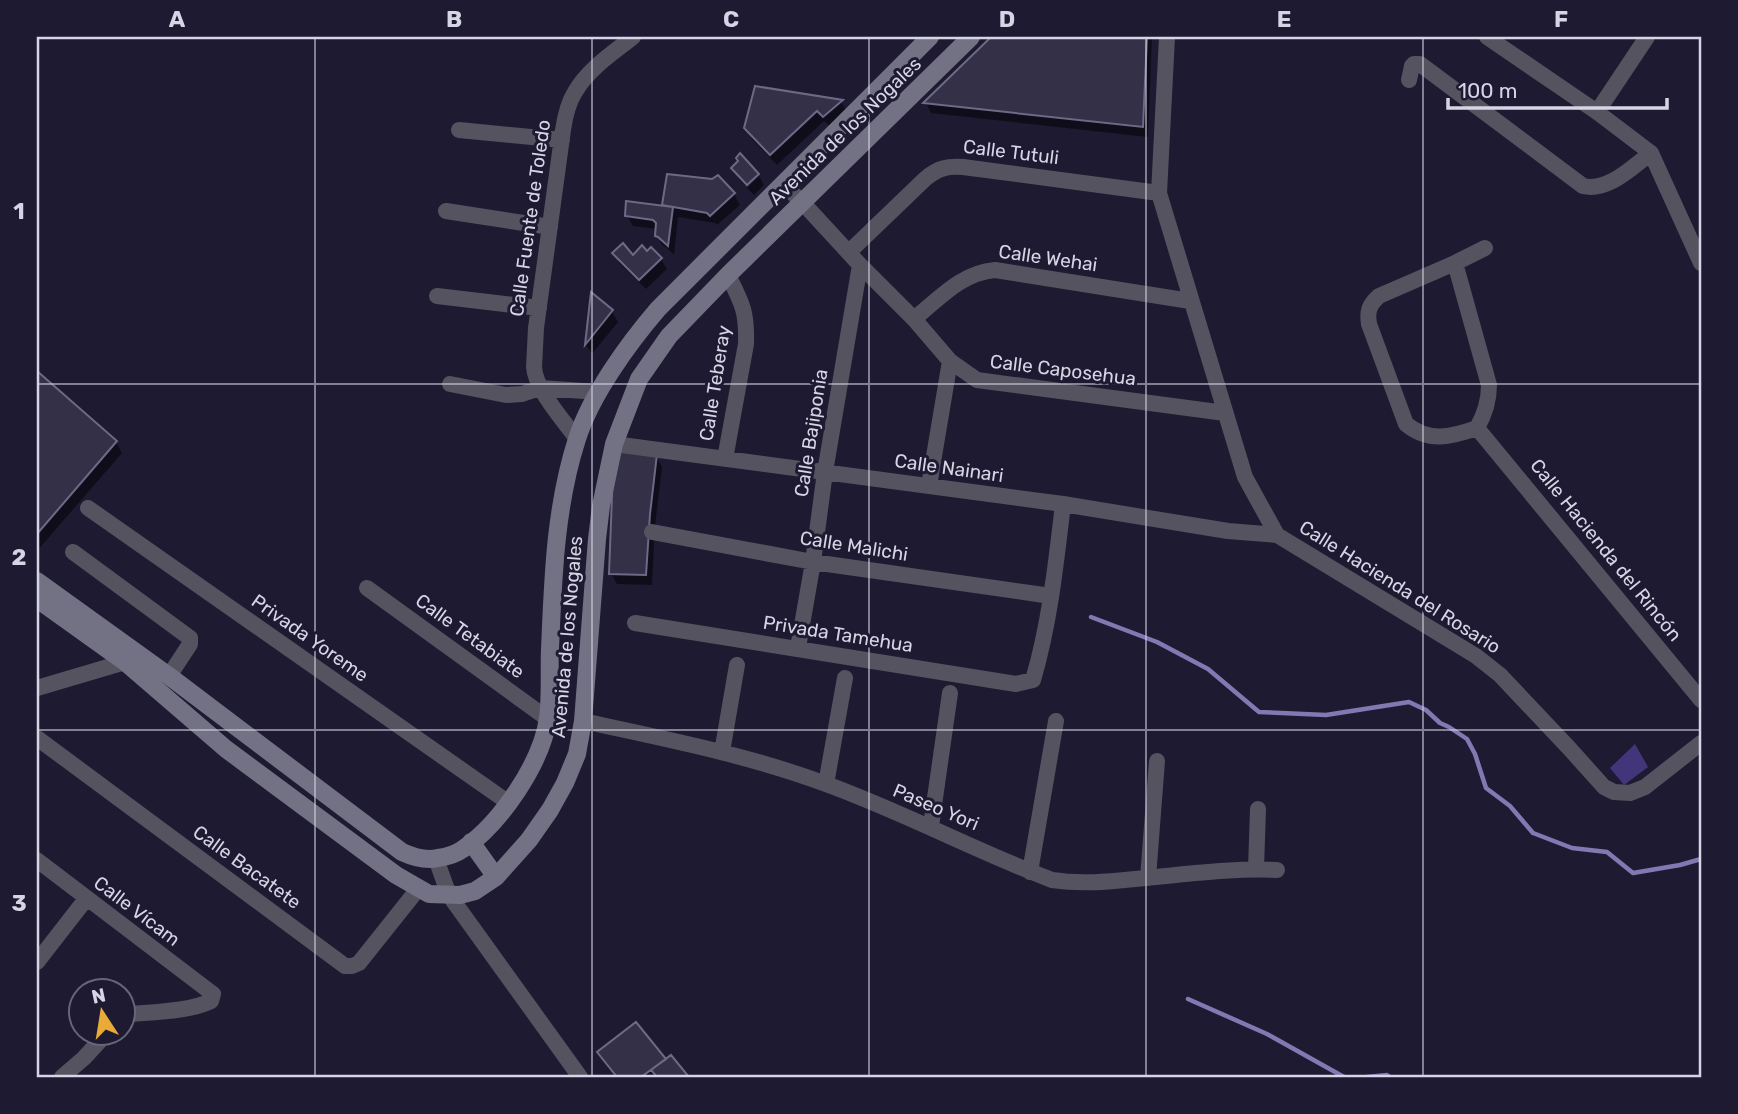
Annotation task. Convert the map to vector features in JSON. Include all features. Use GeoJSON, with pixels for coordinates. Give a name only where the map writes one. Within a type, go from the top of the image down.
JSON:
{"type":"FeatureCollection","features":[{"type":"Feature","properties":{"kind":"main road","name":"Avenida de los Nogales"},"geometry":{"type":"LineString","coordinates":[[436,859],[461,851],[500,815],[531,766],[541,744],[548,719],[552,601],[558,529],[577,439],[588,410],[635,336],[658,309],[930,37]]}},
{"type":"Feature","properties":{"kind":"main road","name":"Avenida de los Nogales"},"geometry":{"type":"LineString","coordinates":[[37,599],[125,662],[236,757],[418,889],[429,894],[449,895],[475,891],[496,877],[529,839],[550,810],[577,754],[583,721],[601,506],[614,444],[639,380],[670,336],[728,275],[971,37]]}},
{"type":"Feature","properties":{"kind":"main road"},"geometry":{"type":"LineString","coordinates":[[37,581],[169,676],[389,843],[416,858],[436,859]]}},
{"type":"Feature","properties":{"kind":"main road"},"geometry":{"type":"LineString","coordinates":[[471,842],[496,877]]}},
{"type":"Feature","properties":{"kind":"street","name":"Calle Fuente de Toledo"},"geometry":{"type":"LineString","coordinates":[[577,439],[540,388],[534,368],[539,308],[562,140],[567,109],[575,92],[587,76],[633,37]]}},
{"type":"Feature","properties":{"kind":"street","name":"Calle Hacienda del Rosario"},"geometry":{"type":"LineString","coordinates":[[1167,37],[1159,193],[1245,477],[1277,535],[1476,656],[1500,675],[1604,787],[1614,792],[1630,793],[1645,787],[1701,743]]}},
{"type":"Feature","properties":{"kind":"street"},"geometry":{"type":"LineString","coordinates":[[1487,37],[1597,112],[1651,153],[1701,263]]}},
{"type":"Feature","properties":{"kind":"street"},"geometry":{"type":"LineString","coordinates":[[1597,112],[1647,37]]}},
{"type":"Feature","properties":{"kind":"street"},"geometry":{"type":"LineString","coordinates":[[1409,80],[1412,66],[1420,64],[1583,186],[1598,187],[1618,177],[1651,153]]}},
{"type":"Feature","properties":{"kind":"street"},"geometry":{"type":"LineString","coordinates":[[459,130],[562,140]]}},
{"type":"Feature","properties":{"kind":"street","name":"Calle Tutuli"},"geometry":{"type":"LineString","coordinates":[[854,259],[925,179],[944,167],[963,167],[1159,193]]}},
{"type":"Feature","properties":{"kind":"street","name":"Calle Caposehua"},"geometry":{"type":"LineString","coordinates":[[784,184],[914,319],[950,361],[977,380],[1225,413]]}},
{"type":"Feature","properties":{"kind":"street"},"geometry":{"type":"LineString","coordinates":[[446,211],[550,227]]}},
{"type":"Feature","properties":{"kind":"street"},"geometry":{"type":"LineString","coordinates":[[1455,263],[1489,385],[1489,397],[1478,428],[1443,437],[1430,437],[1417,433],[1406,424],[1368,324],[1367,312],[1370,303],[1379,296],[1485,248]]}},
{"type":"Feature","properties":{"kind":"street","name":"Calle Bajiponia"},"geometry":{"type":"LineString","coordinates":[[798,648],[813,562],[854,259]]}},
{"type":"Feature","properties":{"kind":"street","name":"Calle Wehai"},"geometry":{"type":"LineString","coordinates":[[914,319],[964,278],[995,270],[1190,301]]}},
{"type":"Feature","properties":{"kind":"street","name":"Calle Teberay"},"geometry":{"type":"LineString","coordinates":[[725,459],[747,332],[747,317],[728,275]]}},
{"type":"Feature","properties":{"kind":"street"},"geometry":{"type":"LineString","coordinates":[[437,296],[539,308]]}},
{"type":"Feature","properties":{"kind":"street"},"geometry":{"type":"LineString","coordinates":[[929,486],[950,361]]}},
{"type":"Feature","properties":{"kind":"street"},"geometry":{"type":"LineString","coordinates":[[450,384],[506,396],[540,388],[599,393]]}},
{"type":"Feature","properties":{"kind":"street","name":"Calle Hacienda del Rincón"},"geometry":{"type":"LineString","coordinates":[[1478,428],[1701,699]]}},
{"type":"Feature","properties":{"kind":"street","name":"Calle Nainari"},"geometry":{"type":"LineString","coordinates":[[614,444],[1063,504],[1228,531],[1277,535]]}},
{"type":"Feature","properties":{"kind":"street"},"geometry":{"type":"LineString","coordinates":[[1051,596],[1063,504]]}},
{"type":"Feature","properties":{"kind":"street","name":"Privada Yoreme"},"geometry":{"type":"LineString","coordinates":[[88,508],[509,803]]}},
{"type":"Feature","properties":{"kind":"street","name":"Calle Malichi"},"geometry":{"type":"LineString","coordinates":[[652,532],[813,562],[1051,596]]}},
{"type":"Feature","properties":{"kind":"street"},"geometry":{"type":"LineString","coordinates":[[73,552],[190,638],[190,644],[169,676]]}},
{"type":"Feature","properties":{"kind":"street","name":"Calle Tetabiate"},"geometry":{"type":"LineString","coordinates":[[367,588],[548,719]]}},
{"type":"Feature","properties":{"kind":"street","name":"Privada Tamehua"},"geometry":{"type":"LineString","coordinates":[[635,623],[1016,684],[1033,680],[1042,650],[1051,596]]}},
{"type":"Feature","properties":{"kind":"street"},"geometry":{"type":"LineString","coordinates":[[37,688],[125,662]]}},
{"type":"Feature","properties":{"kind":"street"},"geometry":{"type":"LineString","coordinates":[[722,752],[737,665]]}},
{"type":"Feature","properties":{"kind":"street"},"geometry":{"type":"LineString","coordinates":[[826,784],[845,678]]}},
{"type":"Feature","properties":{"kind":"street"},"geometry":{"type":"LineString","coordinates":[[931,827],[950,693]]}},
{"type":"Feature","properties":{"kind":"street","name":"Paseo Yori"},"geometry":{"type":"LineString","coordinates":[[583,721],[722,752],[826,784],[1052,880],[1101,883],[1256,869],[1277,870]]}},
{"type":"Feature","properties":{"kind":"street"},"geometry":{"type":"LineString","coordinates":[[1030,872],[1056,721]]}},
{"type":"Feature","properties":{"kind":"street","name":"Calle Bacatete"},"geometry":{"type":"LineString","coordinates":[[37,738],[345,966],[359,963],[418,889]]}},
{"type":"Feature","properties":{"kind":"street"},"geometry":{"type":"LineString","coordinates":[[1148,878],[1157,761]]}},
{"type":"Feature","properties":{"kind":"street"},"geometry":{"type":"LineString","coordinates":[[1256,869],[1258,809]]}},
{"type":"Feature","properties":{"kind":"street"},"geometry":{"type":"LineString","coordinates":[[436,859],[449,895],[580,1077]]}},
{"type":"Feature","properties":{"kind":"street","name":"Calle Vícam"},"geometry":{"type":"LineString","coordinates":[[37,860],[213,994],[212,1000],[203,1004],[136,1014]]}},
{"type":"Feature","properties":{"kind":"street"},"geometry":{"type":"LineString","coordinates":[[37,962],[86,899]]}},
{"type":"Feature","properties":{"kind":"street"},"geometry":{"type":"LineString","coordinates":[[61,1077],[93,1048]]}},
{"type":"Feature","properties":{"kind":"shaded area"},"geometry":{"type":"Polygon","coordinates":[[[1635,744],[1648,767],[1624,785],[1610,768],[1635,744]]]}},
{"type":"Feature","properties":{"kind":"building"},"geometry":{"type":"Polygon","coordinates":[[[991,37],[1147,37],[1143,127],[923,103],[991,37]]]}},
{"type":"Feature","properties":{"kind":"building"},"geometry":{"type":"Polygon","coordinates":[[[755,86],[843,100],[823,117],[817,111],[770,155],[744,128],[755,86]]]}},
{"type":"Feature","properties":{"kind":"building"},"geometry":{"type":"Polygon","coordinates":[[[740,153],[759,174],[747,185],[731,168],[738,161],[736,158],[740,153]]]}},
{"type":"Feature","properties":{"kind":"building"},"geometry":{"type":"Polygon","coordinates":[[[667,174],[712,179],[718,175],[735,193],[710,216],[707,213],[662,205],[667,174]]]}},
{"type":"Feature","properties":{"kind":"building"},"geometry":{"type":"Polygon","coordinates":[[[626,201],[673,207],[668,246],[655,236],[656,223],[653,220],[625,216],[626,201]]]}},
{"type":"Feature","properties":{"kind":"building"},"geometry":{"type":"Polygon","coordinates":[[[623,243],[633,255],[642,245],[647,251],[651,247],[662,258],[639,280],[612,253],[623,243]]]}},
{"type":"Feature","properties":{"kind":"building"},"geometry":{"type":"Polygon","coordinates":[[[591,292],[613,310],[585,345],[591,292]]]}},
{"type":"Feature","properties":{"kind":"building"},"geometry":{"type":"Polygon","coordinates":[[[37,371],[117,441],[37,534],[37,371]]]}},
{"type":"Feature","properties":{"kind":"building"},"geometry":{"type":"Polygon","coordinates":[[[614,444],[657,454],[646,575],[609,574],[614,444]]]}},
{"type":"Feature","properties":{"kind":"building"},"geometry":{"type":"Polygon","coordinates":[[[636,1022],[666,1059],[641,1077],[617,1077],[597,1052],[636,1022]]]}},
{"type":"Feature","properties":{"kind":"building"},"geometry":{"type":"Polygon","coordinates":[[[671,1055],[689,1077],[657,1077],[651,1070],[671,1055]]]}},
{"type":"Feature","properties":{"kind":"waterway"},"geometry":{"type":"LineString","coordinates":[[1091,617],[1157,642],[1208,669],[1259,712],[1326,715],[1409,702],[1426,710],[1440,723],[1467,739],[1486,788],[1510,806],[1533,833],[1572,848],[1607,852],[1633,873],[1701,859]]}},
{"type":"Feature","properties":{"kind":"waterway"},"geometry":{"type":"LineString","coordinates":[[1188,999],[1267,1034],[1344,1077]]}},
{"type":"Feature","properties":{"kind":"waterway"},"geometry":{"type":"LineString","coordinates":[[1367,1077],[1390,1077]]}}]}
